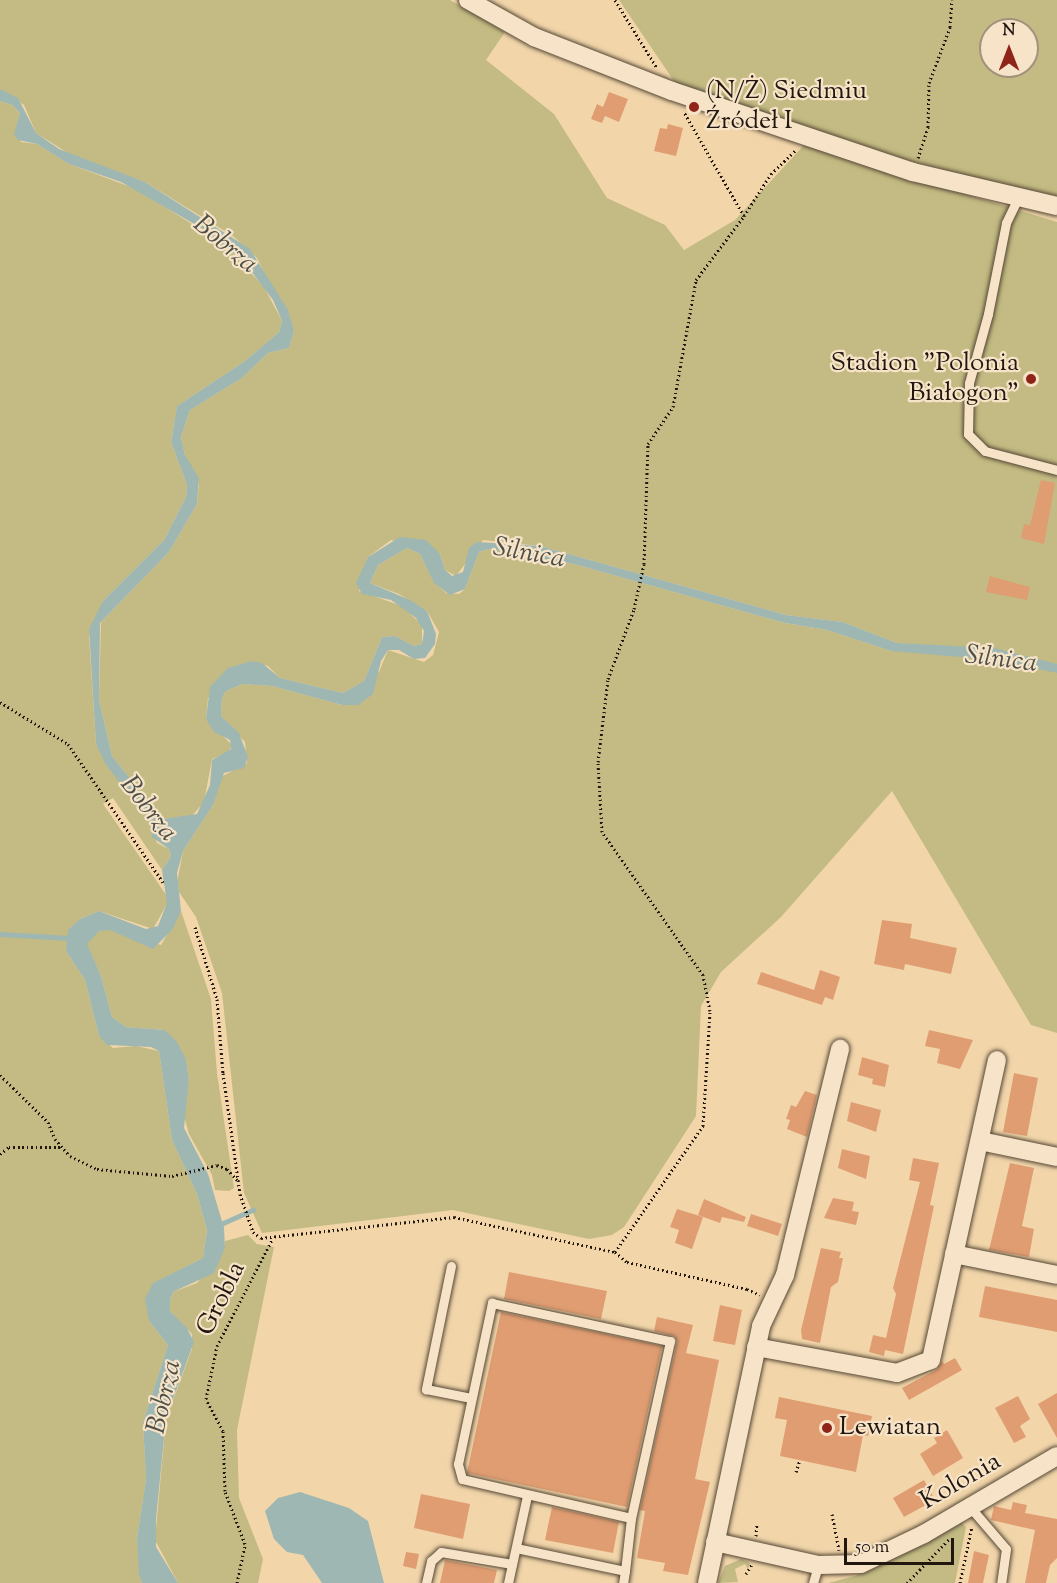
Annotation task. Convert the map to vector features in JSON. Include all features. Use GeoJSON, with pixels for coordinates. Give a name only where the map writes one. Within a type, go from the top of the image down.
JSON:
{"type":"FeatureCollection","features":[{"type":"Feature","properties":{"kind":"street"},"geometry":{"type":"LineString","coordinates":[[468,0],[534,38],[672,91],[914,172],[1057,206]]}},
{"type":"Feature","properties":{"kind":"street"},"geometry":{"type":"LineString","coordinates":[[707,1583],[761,1326],[776,1299],[805,1200],[840,1049]]}},
{"type":"Feature","properties":{"kind":"street"},"geometry":{"type":"LineString","coordinates":[[756,1347],[897,1373],[931,1360],[997,1060]]}},
{"type":"Feature","properties":{"kind":"street"},"geometry":{"type":"LineString","coordinates":[[980,1141],[1057,1156]]}},
{"type":"Feature","properties":{"kind":"street"},"geometry":{"type":"LineString","coordinates":[[954,1254],[1057,1275]]}},
{"type":"Feature","properties":{"kind":"street","name":"Kolonia"},"geometry":{"type":"LineString","coordinates":[[715,1542],[818,1565],[842,1567],[871,1561],[972,1510],[1057,1456]]}},
{"type":"Feature","properties":{"kind":"lane"},"geometry":{"type":"LineString","coordinates":[[1019,196],[1006,223],[988,314],[969,383],[968,434],[985,451],[1057,470]]}},
{"type":"Feature","properties":{"kind":"lane"},"geometry":{"type":"LineString","coordinates":[[452,1266],[426,1389],[471,1398]]}},
{"type":"Feature","properties":{"kind":"lane"},"geometry":{"type":"LineString","coordinates":[[623,1583],[631,1518],[670,1341],[492,1303],[458,1464],[462,1479],[527,1496],[631,1518]]}},
{"type":"Feature","properties":{"kind":"lane"},"geometry":{"type":"LineString","coordinates":[[508,1583],[527,1496]]}},
{"type":"Feature","properties":{"kind":"lane"},"geometry":{"type":"LineString","coordinates":[[972,1510],[1006,1549],[1001,1583]]}},
{"type":"Feature","properties":{"kind":"lane"},"geometry":{"type":"LineString","coordinates":[[516,1548],[625,1571]]}},
{"type":"Feature","properties":{"kind":"lane"},"geometry":{"type":"LineString","coordinates":[[426,1583],[431,1561],[441,1552],[512,1564]]}},
{"type":"Feature","properties":{"kind":"lane"},"geometry":{"type":"LineString","coordinates":[[813,1583],[818,1565]]}},
{"type":"Feature","properties":{"kind":"path"},"geometry":{"type":"LineString","coordinates":[[615,0],[672,91],[744,216]]}},
{"type":"Feature","properties":{"kind":"path"},"geometry":{"type":"LineString","coordinates":[[914,172],[928,127],[929,83],[950,27],[951,0]]}},
{"type":"Feature","properties":{"kind":"path"},"geometry":{"type":"LineString","coordinates":[[615,1252],[703,1126],[710,1011],[703,975],[602,832],[598,762],[608,680],[634,609],[644,564],[648,444],[673,407],[696,280],[744,216],[771,174],[808,137]]}},
{"type":"Feature","properties":{"kind":"path"},"geometry":{"type":"LineString","coordinates":[[0,702],[68,744],[163,882]]}},
{"type":"Feature","properties":{"kind":"path"},"geometry":{"type":"LineString","coordinates":[[195,927],[217,999],[223,1073],[240,1194],[252,1230],[261,1238],[272,1240],[454,1217],[615,1252],[627,1262],[776,1299]]}},
{"type":"Feature","properties":{"kind":"path"},"geometry":{"type":"LineString","coordinates":[[0,1075],[48,1122],[70,1156],[97,1169],[172,1176],[217,1165],[227,1169],[239,1183]]}},
{"type":"Feature","properties":{"kind":"path"},"geometry":{"type":"LineString","coordinates":[[0,1155],[9,1147],[63,1148]]}},
{"type":"Feature","properties":{"kind":"path","name":"Grobla"},"geometry":{"type":"LineString","coordinates":[[237,1583],[246,1544],[225,1491],[223,1431],[206,1399],[217,1346],[272,1240]]}},
{"type":"Feature","properties":{"kind":"path"},"geometry":{"type":"LineString","coordinates":[[796,1472],[800,1460]]}},
{"type":"Feature","properties":{"kind":"path"},"geometry":{"type":"LineString","coordinates":[[960,1583],[972,1510]]}},
{"type":"Feature","properties":{"kind":"path"},"geometry":{"type":"LineString","coordinates":[[832,1514],[840,1557]]}},
{"type":"Feature","properties":{"kind":"path"},"geometry":{"type":"LineString","coordinates":[[755,1540],[757,1523]]}},
{"type":"Feature","properties":{"kind":"path"},"geometry":{"type":"LineString","coordinates":[[907,1583],[956,1532]]}},
{"type":"Feature","properties":{"kind":"path"},"geometry":{"type":"LineString","coordinates":[[746,1538],[766,1542]]}},
{"type":"Feature","properties":{"kind":"shaded area"},"geometry":{"type":"Polygon","coordinates":[[[0,0],[450,0],[505,32],[486,60],[554,114],[607,198],[665,225],[684,250],[735,220],[804,145],[1057,222],[1057,1033],[1031,1025],[892,791],[781,917],[721,972],[701,1006],[696,1116],[624,1227],[612,1235],[589,1239],[453,1210],[262,1233],[244,1193],[222,993],[196,917],[179,892],[177,883],[183,851],[213,805],[221,777],[247,763],[245,742],[221,716],[222,698],[226,691],[243,684],[272,686],[342,705],[379,672],[388,650],[424,662],[433,655],[439,632],[427,611],[399,594],[370,583],[378,565],[407,548],[420,554],[434,582],[446,593],[459,594],[465,589],[479,552],[488,549],[574,564],[785,623],[827,630],[891,651],[945,647],[897,643],[843,622],[786,615],[540,546],[483,540],[456,576],[445,570],[440,554],[391,540],[368,557],[359,591],[402,606],[422,625],[422,644],[414,646],[395,636],[382,637],[364,681],[343,693],[280,678],[268,666],[252,661],[208,698],[206,719],[232,745],[228,753],[212,759],[204,802],[192,816],[163,819],[112,756],[99,700],[101,622],[169,552],[197,504],[199,484],[185,455],[181,437],[190,410],[242,378],[268,353],[289,348],[294,331],[257,258],[233,236],[145,182],[71,155],[36,133],[24,105],[0,89],[0,0]]]}},
{"type":"Feature","properties":{"kind":"shaded area"},"geometry":{"type":"Polygon","coordinates":[[[619,0],[1057,0],[1057,199],[868,150],[676,84],[619,0]]]}},
{"type":"Feature","properties":{"kind":"shaded area"},"geometry":{"type":"Polygon","coordinates":[[[0,101],[12,105],[20,113],[16,129],[21,142],[37,144],[69,164],[136,189],[224,244],[264,287],[282,321],[279,332],[245,361],[177,406],[171,442],[187,485],[186,497],[164,540],[103,601],[89,636],[96,744],[149,819],[157,843],[169,849],[171,856],[162,870],[113,798],[103,804],[167,896],[167,904],[153,929],[99,911],[80,919],[66,951],[85,980],[99,1036],[113,1048],[136,1046],[159,1051],[172,1140],[197,1194],[207,1230],[203,1258],[154,1283],[149,1321],[168,1345],[143,1422],[146,1479],[137,1538],[142,1583],[0,1583],[0,101]]]}},
{"type":"Feature","properties":{"kind":"shaded area"},"geometry":{"type":"Polygon","coordinates":[[[181,911],[211,999],[217,1073],[234,1188],[229,1191],[215,1190],[212,1175],[189,1134],[184,1116],[189,1080],[186,1059],[165,1030],[126,1027],[112,1017],[101,976],[86,944],[99,930],[110,930],[161,945],[181,911]]]}},
{"type":"Feature","properties":{"kind":"shaded area"},"geometry":{"type":"Polygon","coordinates":[[[248,1235],[257,1244],[274,1247],[237,1430],[239,1498],[263,1559],[258,1583],[178,1583],[155,1540],[166,1419],[192,1349],[192,1334],[170,1311],[170,1300],[173,1292],[197,1283],[225,1248],[225,1241],[248,1235]]]}},
{"type":"Feature","properties":{"kind":"shaded area"},"geometry":{"type":"Polygon","coordinates":[[[961,1522],[966,1527],[955,1583],[828,1583],[855,1576],[961,1522]]]}},
{"type":"Feature","properties":{"kind":"shaded area"},"geometry":{"type":"Polygon","coordinates":[[[741,1559],[750,1563],[748,1569],[745,1564],[735,1569],[738,1582],[718,1583],[725,1566],[741,1559]]]}},
{"type":"Feature","properties":{"kind":"water"},"geometry":{"type":"Polygon","coordinates":[[[0,89],[18,98],[36,133],[59,149],[145,182],[250,249],[288,310],[294,331],[289,348],[268,353],[242,378],[190,410],[181,437],[185,455],[199,478],[197,504],[169,552],[100,623],[99,700],[112,756],[163,819],[197,814],[210,785],[212,760],[231,749],[230,740],[214,732],[206,719],[210,687],[228,668],[252,661],[262,663],[280,678],[343,693],[364,681],[382,637],[395,636],[414,646],[422,644],[424,631],[416,618],[391,600],[362,594],[356,583],[368,557],[400,537],[426,540],[440,554],[445,570],[452,576],[463,572],[469,548],[477,542],[540,546],[786,615],[843,622],[897,643],[994,648],[1057,664],[1057,673],[996,660],[891,651],[827,630],[785,623],[574,564],[488,549],[479,552],[465,589],[450,595],[434,583],[420,554],[407,548],[378,565],[370,583],[410,600],[427,611],[436,634],[435,644],[425,658],[414,659],[399,650],[388,650],[381,661],[373,694],[358,705],[342,705],[272,686],[243,684],[226,691],[222,698],[221,716],[239,733],[248,757],[244,768],[224,773],[213,805],[183,851],[177,873],[181,911],[172,930],[153,949],[110,930],[99,931],[87,944],[101,976],[112,1017],[126,1027],[165,1030],[177,1042],[186,1059],[189,1080],[184,1128],[208,1174],[224,1228],[225,1248],[214,1273],[173,1292],[170,1300],[170,1311],[187,1328],[194,1342],[166,1418],[156,1519],[156,1547],[178,1583],[142,1583],[139,1574],[137,1538],[146,1479],[143,1422],[168,1345],[149,1321],[145,1299],[153,1283],[203,1258],[207,1230],[197,1194],[172,1140],[159,1051],[151,1047],[107,1045],[99,1036],[85,980],[66,951],[68,930],[80,919],[99,911],[146,929],[158,926],[167,903],[162,870],[171,856],[169,849],[152,837],[149,819],[106,765],[96,744],[89,629],[103,601],[164,540],[186,497],[187,485],[171,442],[177,406],[245,361],[279,332],[282,321],[273,300],[245,263],[203,229],[121,182],[69,164],[37,144],[18,140],[14,134],[20,113],[12,105],[0,101],[0,89]]]}},
{"type":"Feature","properties":{"kind":"water"},"geometry":{"type":"Polygon","coordinates":[[[300,1492],[349,1508],[368,1521],[384,1583],[322,1583],[303,1555],[287,1552],[274,1539],[265,1511],[278,1498],[300,1492]]]}},
{"type":"Feature","properties":{"kind":"building"},"geometry":{"type":"Polygon","coordinates":[[[609,92],[628,99],[619,122],[605,116],[602,123],[591,119],[597,104],[603,107],[609,92]]]}},
{"type":"Feature","properties":{"kind":"building"},"geometry":{"type":"Polygon","coordinates":[[[668,124],[683,128],[676,156],[654,151],[660,128],[667,129],[668,124]]]}},
{"type":"Feature","properties":{"kind":"building"},"geometry":{"type":"Polygon","coordinates":[[[1041,480],[1055,483],[1044,544],[1021,538],[1024,524],[1030,525],[1041,480]]]}},
{"type":"Feature","properties":{"kind":"building"},"geometry":{"type":"Polygon","coordinates":[[[990,576],[1030,587],[1027,600],[986,592],[990,576]]]}},
{"type":"Feature","properties":{"kind":"building"},"geometry":{"type":"Polygon","coordinates":[[[882,920],[912,924],[910,938],[957,948],[951,974],[905,964],[904,970],[874,964],[882,920]]]}},
{"type":"Feature","properties":{"kind":"building"},"geometry":{"type":"Polygon","coordinates":[[[820,970],[840,977],[833,1000],[825,997],[822,1005],[757,984],[761,972],[814,990],[820,970]]]}},
{"type":"Feature","properties":{"kind":"building"},"geometry":{"type":"Polygon","coordinates":[[[929,1030],[973,1040],[960,1069],[937,1063],[940,1049],[925,1046],[929,1030]]]}},
{"type":"Feature","properties":{"kind":"building"},"geometry":{"type":"Polygon","coordinates":[[[862,1057],[889,1065],[885,1087],[872,1084],[873,1079],[858,1075],[862,1057]]]}},
{"type":"Feature","properties":{"kind":"building"},"geometry":{"type":"Polygon","coordinates":[[[1014,1073],[1038,1078],[1027,1136],[1003,1132],[1014,1073]]]}},
{"type":"Feature","properties":{"kind":"building"},"geometry":{"type":"Polygon","coordinates":[[[805,1091],[817,1095],[807,1137],[787,1129],[790,1120],[786,1119],[791,1105],[796,1107],[805,1091]]]}},
{"type":"Feature","properties":{"kind":"building"},"geometry":{"type":"Polygon","coordinates":[[[851,1102],[881,1110],[876,1132],[847,1121],[851,1102]]]}},
{"type":"Feature","properties":{"kind":"building"},"geometry":{"type":"Polygon","coordinates":[[[842,1149],[870,1156],[866,1179],[838,1168],[842,1149]]]}},
{"type":"Feature","properties":{"kind":"building"},"geometry":{"type":"Polygon","coordinates":[[[913,1158],[939,1163],[930,1205],[934,1206],[903,1354],[885,1350],[884,1356],[869,1352],[873,1335],[886,1338],[896,1294],[893,1288],[920,1182],[909,1180],[913,1158]]]}},
{"type":"Feature","properties":{"kind":"building"},"geometry":{"type":"Polygon","coordinates":[[[1010,1163],[1034,1168],[1022,1226],[1034,1229],[1029,1257],[989,1250],[1010,1163]]]}},
{"type":"Feature","properties":{"kind":"building"},"geometry":{"type":"Polygon","coordinates":[[[833,1198],[854,1202],[852,1211],[859,1212],[856,1225],[824,1218],[833,1198]]]}},
{"type":"Feature","properties":{"kind":"building"},"geometry":{"type":"Polygon","coordinates":[[[704,1199],[746,1217],[744,1222],[722,1217],[720,1223],[698,1215],[704,1199]]]}},
{"type":"Feature","properties":{"kind":"building"},"geometry":{"type":"Polygon","coordinates":[[[677,1209],[703,1217],[692,1249],[675,1243],[679,1230],[670,1227],[677,1209]]]}},
{"type":"Feature","properties":{"kind":"building"},"geometry":{"type":"Polygon","coordinates":[[[751,1214],[782,1224],[778,1236],[747,1226],[751,1214]]]}},
{"type":"Feature","properties":{"kind":"building"},"geometry":{"type":"Polygon","coordinates":[[[821,1248],[841,1252],[839,1258],[843,1258],[838,1282],[831,1287],[820,1343],[802,1339],[801,1330],[821,1248]]]}},
{"type":"Feature","properties":{"kind":"building"},"geometry":{"type":"Polygon","coordinates":[[[509,1272],[607,1291],[601,1319],[504,1299],[509,1272]]]}},
{"type":"Feature","properties":{"kind":"building"},"geometry":{"type":"Polygon","coordinates":[[[985,1286],[1057,1300],[1057,1332],[979,1317],[985,1286]]]}},
{"type":"Feature","properties":{"kind":"building"},"geometry":{"type":"Polygon","coordinates":[[[720,1305],[742,1310],[735,1345],[713,1341],[720,1305]]]}},
{"type":"Feature","properties":{"kind":"building"},"geometry":{"type":"Polygon","coordinates":[[[501,1312],[662,1346],[627,1507],[467,1473],[501,1312]]]}},
{"type":"Feature","properties":{"kind":"building"},"geometry":{"type":"Polygon","coordinates":[[[657,1317],[693,1325],[686,1353],[719,1360],[695,1479],[710,1482],[688,1575],[663,1571],[665,1563],[637,1558],[645,1511],[640,1510],[677,1342],[674,1336],[654,1331],[657,1317]]]}},
{"type":"Feature","properties":{"kind":"building"},"geometry":{"type":"Polygon","coordinates":[[[955,1358],[962,1370],[909,1400],[902,1388],[936,1370],[942,1361],[944,1364],[955,1358]]]}},
{"type":"Feature","properties":{"kind":"building"},"geometry":{"type":"Polygon","coordinates":[[[1057,1393],[1057,1438],[1038,1404],[1057,1393]]]}},
{"type":"Feature","properties":{"kind":"building"},"geometry":{"type":"Polygon","coordinates":[[[1018,1396],[1030,1419],[1020,1426],[1026,1437],[1014,1443],[995,1408],[1018,1396]]]}},
{"type":"Feature","properties":{"kind":"building","name":"Lewiatan"},"geometry":{"type":"Polygon","coordinates":[[[779,1397],[872,1416],[868,1436],[863,1435],[856,1472],[780,1456],[787,1420],[775,1418],[779,1397]]]}},
{"type":"Feature","properties":{"kind":"building"},"geometry":{"type":"Polygon","coordinates":[[[947,1430],[963,1458],[933,1476],[920,1454],[937,1443],[934,1438],[947,1430]]]}},
{"type":"Feature","properties":{"kind":"building"},"geometry":{"type":"Polygon","coordinates":[[[924,1480],[935,1500],[904,1517],[893,1498],[924,1480]]]}},
{"type":"Feature","properties":{"kind":"building"},"geometry":{"type":"Polygon","coordinates":[[[421,1494],[470,1504],[463,1539],[414,1528],[421,1494]]]}},
{"type":"Feature","properties":{"kind":"building"},"geometry":{"type":"Polygon","coordinates":[[[1013,1502],[1027,1505],[1025,1513],[1057,1519],[1057,1558],[1050,1565],[1046,1583],[1025,1583],[1035,1530],[991,1520],[994,1506],[1011,1510],[1013,1502]]]}},
{"type":"Feature","properties":{"kind":"building"},"geometry":{"type":"Polygon","coordinates":[[[552,1507],[619,1522],[613,1553],[545,1540],[552,1507]]]}},
{"type":"Feature","properties":{"kind":"building"},"geometry":{"type":"Polygon","coordinates":[[[974,1551],[989,1555],[983,1583],[968,1583],[974,1551]]]}},
{"type":"Feature","properties":{"kind":"building"},"geometry":{"type":"Polygon","coordinates":[[[406,1552],[419,1554],[416,1569],[403,1566],[406,1552]]]}},
{"type":"Feature","properties":{"kind":"building"},"geometry":{"type":"Polygon","coordinates":[[[445,1560],[497,1570],[494,1583],[440,1583],[445,1560]]]}},
{"type":"Feature","properties":{"kind":"waterway"},"geometry":{"type":"LineString","coordinates":[[0,934],[69,938]]}},
{"type":"Feature","properties":{"kind":"waterway"},"geometry":{"type":"LineString","coordinates":[[221,1224],[253,1210]]}},
{"type":"Feature","properties":{"kind":"place","name":"(N/Ż) Siedmiu Źródeł I"},"geometry":{"type":"Point","coordinates":[694,107]}},
{"type":"Feature","properties":{"kind":"place","name":"Stadion \"Polonia Białogon\""},"geometry":{"type":"Point","coordinates":[1031,379]}},
{"type":"Feature","properties":{"kind":"place","name":"Lewiatan"},"geometry":{"type":"Point","coordinates":[827,1428]}},
{"type":"Feature","properties":{"kind":"water label","name":"Bobrza"},"geometry":{"type":"Point","coordinates":[225,245]}},
{"type":"Feature","properties":{"kind":"water label","name":"Silnica"},"geometry":{"type":"Point","coordinates":[529,554]}},
{"type":"Feature","properties":{"kind":"water label","name":"Silnica"},"geometry":{"type":"Point","coordinates":[1001,660]}},
{"type":"Feature","properties":{"kind":"water label","name":"Bobrza"},"geometry":{"type":"Point","coordinates":[148,809]}},
{"type":"Feature","properties":{"kind":"water label","name":"Bobrza"},"geometry":{"type":"Point","coordinates":[165,1397]}}]}
